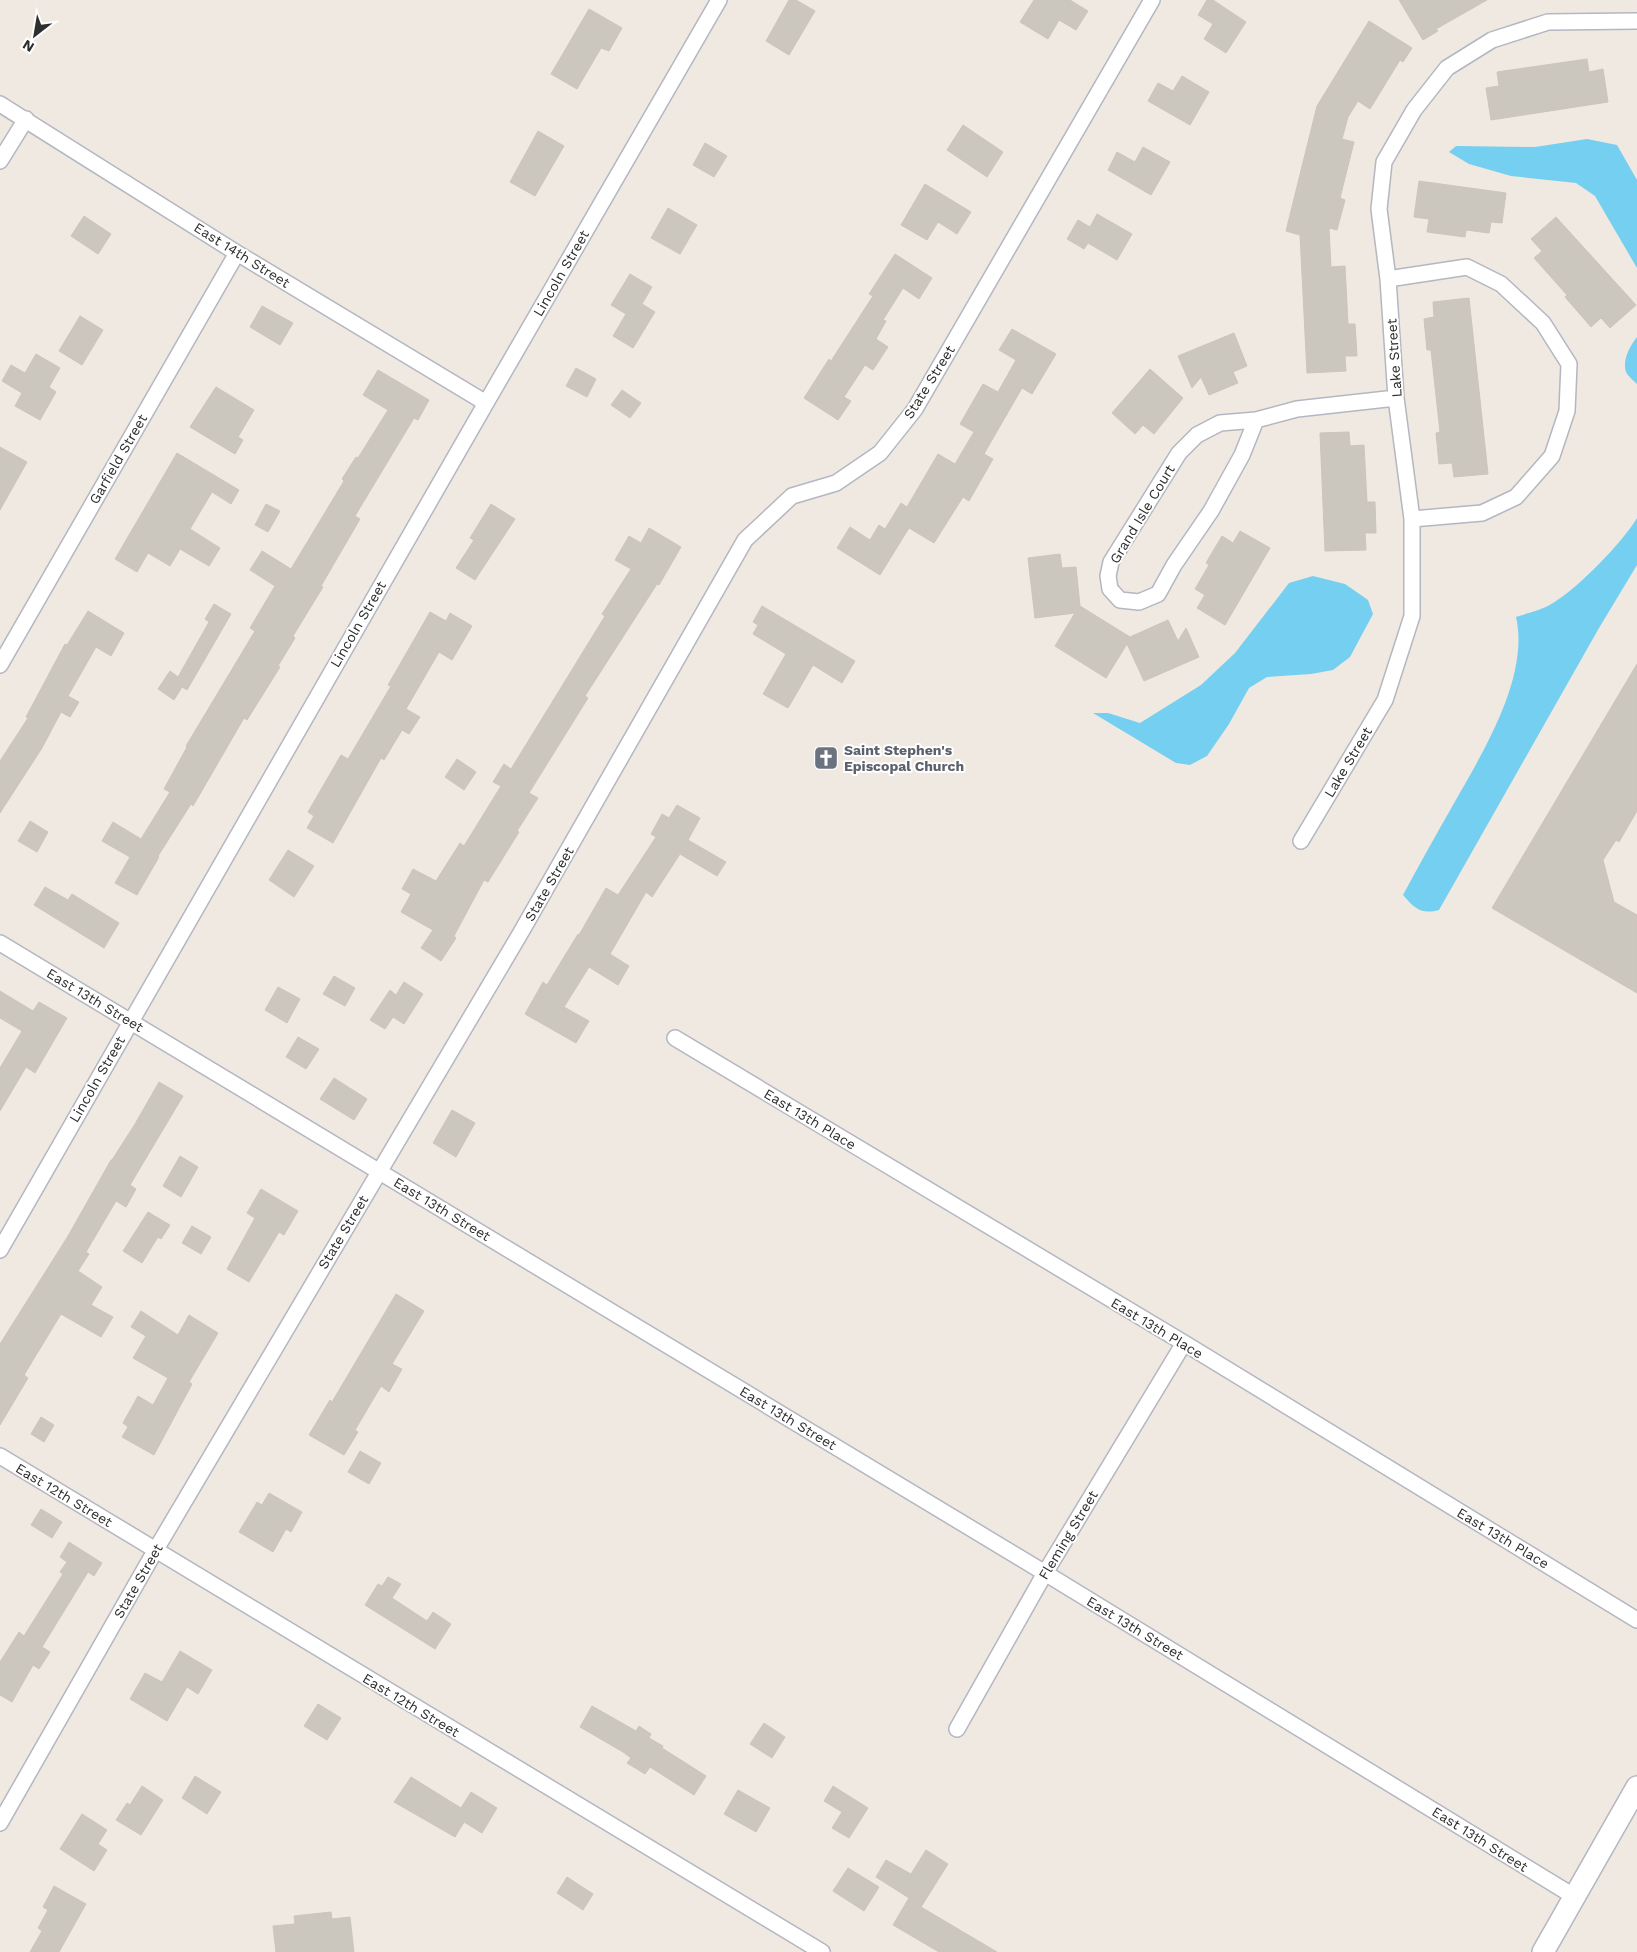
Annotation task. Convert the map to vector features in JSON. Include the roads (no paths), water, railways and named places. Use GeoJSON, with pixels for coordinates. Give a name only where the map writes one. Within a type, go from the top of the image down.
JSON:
{"type":"FeatureCollection","features":[{"type":"Feature","properties":{"kind":"main road"},"geometry":{"type":"LineString","coordinates":[[1543,1952],[1637,1788]]}},
{"type":"Feature","properties":{"kind":"street","name":"Lincoln Street"},"geometry":{"type":"LineString","coordinates":[[0,1250],[719,0]]}},
{"type":"Feature","properties":{"kind":"street","name":"State Street"},"geometry":{"type":"LineString","coordinates":[[0,1823],[155,1551],[520,934],[746,540],[792,496],[836,482],[880,453],[915,409],[1152,0]]}},
{"type":"Feature","properties":{"kind":"street","name":"Lake Street"},"geometry":{"type":"LineString","coordinates":[[1301,841],[1385,700],[1412,616],[1412,519],[1396,398],[1388,279],[1379,209],[1384,162],[1414,110],[1447,68],[1492,40],[1548,22],[1637,21]]}},
{"type":"Feature","properties":{"kind":"street","name":"East 14th Street"},"geometry":{"type":"LineString","coordinates":[[0,104],[237,253],[486,403]]}},
{"type":"Feature","properties":{"kind":"street"},"geometry":{"type":"LineString","coordinates":[[0,161],[26,119]]}},
{"type":"Feature","properties":{"kind":"street","name":"Garfield Street"},"geometry":{"type":"LineString","coordinates":[[0,665],[237,253]]}},
{"type":"Feature","properties":{"kind":"street"},"geometry":{"type":"LineString","coordinates":[[1388,279],[1467,267],[1501,284],[1543,323],[1569,364],[1568,411],[1552,456],[1516,497],[1482,513],[1412,519]]}},
{"type":"Feature","properties":{"kind":"street","name":"Grand Isle Court"},"geometry":{"type":"LineString","coordinates":[[1256,420],[1242,455],[1211,511],[1174,566],[1158,594],[1139,602],[1120,600],[1110,589],[1108,576],[1110,562],[1179,452],[1197,435],[1220,423],[1256,420],[1297,409],[1396,398]]}},
{"type":"Feature","properties":{"kind":"street","name":"East 13th Street"},"geometry":{"type":"LineString","coordinates":[[0,943],[1045,1573],[1574,1897]]}},
{"type":"Feature","properties":{"kind":"street","name":"East 13th Place"},"geometry":{"type":"LineString","coordinates":[[675,1038],[1184,1343],[1637,1620]]}},
{"type":"Feature","properties":{"kind":"street","name":"Fleming Street"},"geometry":{"type":"LineString","coordinates":[[957,1730],[1045,1573],[1184,1343]]}},
{"type":"Feature","properties":{"kind":"street","name":"East 12th Street"},"geometry":{"type":"LineString","coordinates":[[0,1456],[822,1952]]}},
{"type":"Feature","properties":{"kind":"water"},"geometry":{"type":"Polygon","coordinates":[[[1587,139],[1617,145],[1637,180],[1637,268],[1595,196],[1576,183],[1511,176],[1469,164],[1449,152],[1456,146],[1535,147],[1587,139]]]}},
{"type":"Feature","properties":{"kind":"water"},"geometry":{"type":"Polygon","coordinates":[[[1637,337],[1637,384],[1627,374],[1625,363],[1627,353],[1637,337]]]}},
{"type":"Feature","properties":{"kind":"water"},"geometry":{"type":"Polygon","coordinates":[[[1637,518],[1637,565],[1599,628],[1439,910],[1427,912],[1418,909],[1403,895],[1477,763],[1501,714],[1516,665],[1519,640],[1516,617],[1549,605],[1575,587],[1621,540],[1637,518]]]}},
{"type":"Feature","properties":{"kind":"water"},"geometry":{"type":"Polygon","coordinates":[[[1313,576],[1345,584],[1368,600],[1373,614],[1350,657],[1333,670],[1311,674],[1267,677],[1249,688],[1229,724],[1207,756],[1190,765],[1176,763],[1093,713],[1108,713],[1140,723],[1201,685],[1235,653],[1289,583],[1313,576]]]}},
{"type":"Feature","properties":{"kind":"place","name":"Saint Stephen's Episcopal Church"},"geometry":{"type":"Point","coordinates":[826,758]}}]}
